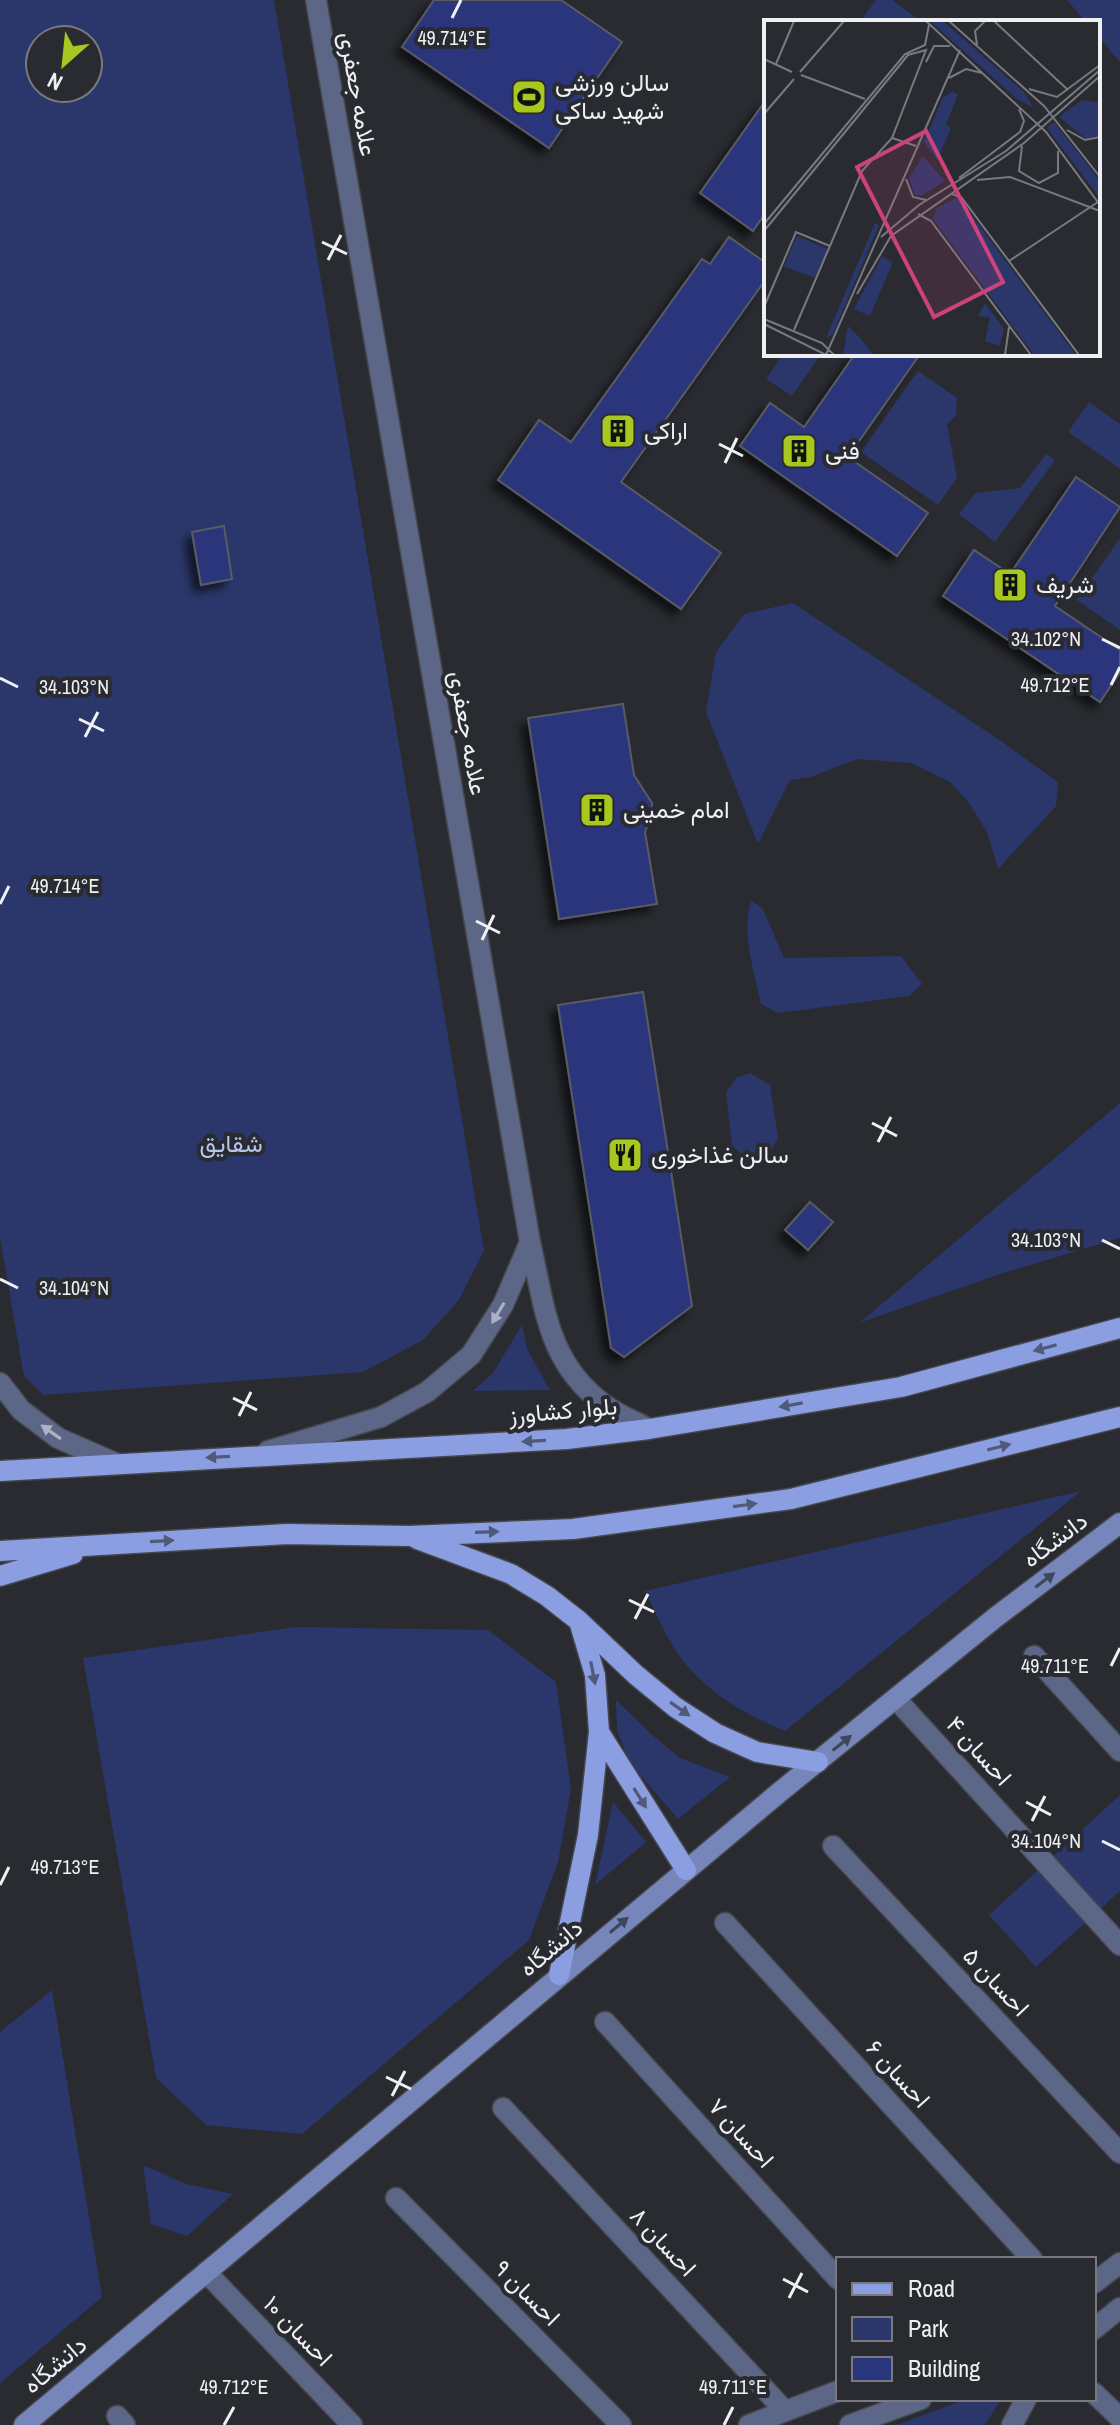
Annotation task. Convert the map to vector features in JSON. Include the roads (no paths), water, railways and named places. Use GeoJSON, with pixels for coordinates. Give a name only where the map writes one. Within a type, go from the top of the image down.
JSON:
{"type":"FeatureCollection","features":[{"type":"Feature","properties":{"kind":"main road","name":"بلوار کشاورز"},"geometry":{"type":"LineString","coordinates":[[0,1471],[567,1439],[649,1429],[901,1387],[1120,1328]]}},
{"type":"Feature","properties":{"kind":"main road"},"geometry":{"type":"LineString","coordinates":[[0,1551],[287,1534],[409,1536],[573,1529],[791,1499],[1120,1417]]}},
{"type":"Feature","properties":{"kind":"main road","name":"دانشگاه"},"geometry":{"type":"LineString","coordinates":[[24,2425],[686,1870],[996,1617],[1120,1523]]}},
{"type":"Feature","properties":{"kind":"main road"},"geometry":{"type":"LineString","coordinates":[[409,1536],[511,1574],[547,1596],[675,1707],[715,1733],[757,1752],[818,1762]]}},
{"type":"Feature","properties":{"kind":"main road"},"geometry":{"type":"LineString","coordinates":[[0,1576],[107,1544]]}},
{"type":"Feature","properties":{"kind":"main road"},"geometry":{"type":"LineString","coordinates":[[559,1975],[588,1835],[599,1732],[595,1675],[579,1621]]}},
{"type":"Feature","properties":{"kind":"main road"},"geometry":{"type":"LineString","coordinates":[[599,1732],[686,1870]]}},
{"type":"Feature","properties":{"kind":"street","name":"علامه جعفری"},"geometry":{"type":"LineString","coordinates":[[316,0],[530,1242],[552,1339],[571,1374],[606,1406],[649,1429]]}},
{"type":"Feature","properties":{"kind":"street"},"geometry":{"type":"LineString","coordinates":[[252,1455],[381,1417],[427,1392],[471,1355],[503,1305],[530,1242]]}},
{"type":"Feature","properties":{"kind":"street"},"geometry":{"type":"LineString","coordinates":[[0,1383],[21,1410],[58,1438],[115,1463]]}},
{"type":"Feature","properties":{"kind":"street"},"geometry":{"type":"LineString","coordinates":[[1034,1656],[1120,1751]]}},
{"type":"Feature","properties":{"kind":"street","name":"احسان ۴"},"geometry":{"type":"LineString","coordinates":[[896,1699],[1120,1945]]}},
{"type":"Feature","properties":{"kind":"street","name":"احسان ۵"},"geometry":{"type":"LineString","coordinates":[[833,1846],[1120,2153]]}},
{"type":"Feature","properties":{"kind":"street","name":"احسان ۶"},"geometry":{"type":"LineString","coordinates":[[725,1923],[1030,2257]]}},
{"type":"Feature","properties":{"kind":"street","name":"احسان ۷"},"geometry":{"type":"LineString","coordinates":[[605,2022],[836,2277]]}},
{"type":"Feature","properties":{"kind":"street","name":"احسان ۸"},"geometry":{"type":"LineString","coordinates":[[503,2108],[785,2411]]}},
{"type":"Feature","properties":{"kind":"street","name":"احسان ۹"},"geometry":{"type":"LineString","coordinates":[[396,2198],[621,2425]]}},
{"type":"Feature","properties":{"kind":"street"},"geometry":{"type":"LineString","coordinates":[[1096,2281],[1120,2263]]}},
{"type":"Feature","properties":{"kind":"street","name":"احسان ۱۰"},"geometry":{"type":"LineString","coordinates":[[206,2272],[352,2425]]}},
{"type":"Feature","properties":{"kind":"street"},"geometry":{"type":"LineString","coordinates":[[1096,2327],[1120,2308]]}},
{"type":"Feature","properties":{"kind":"street"},"geometry":{"type":"LineString","coordinates":[[749,2425],[836,2392]]}},
{"type":"Feature","properties":{"kind":"street"},"geometry":{"type":"LineString","coordinates":[[1096,2395],[1120,2418]]}},
{"type":"Feature","properties":{"kind":"street"},"geometry":{"type":"LineString","coordinates":[[850,2425],[916,2401]]}},
{"type":"Feature","properties":{"kind":"street"},"geometry":{"type":"LineString","coordinates":[[1012,2425],[1025,2401]]}},
{"type":"Feature","properties":{"kind":"place","name":"سالن ورزشی شهید ساکی"},"geometry":{"type":"Point","coordinates":[529,97]}},
{"type":"Feature","properties":{"kind":"place","name":"اراکی"},"geometry":{"type":"Point","coordinates":[618,431]}},
{"type":"Feature","properties":{"kind":"place","name":"فنی"},"geometry":{"type":"Point","coordinates":[799,451]}},
{"type":"Feature","properties":{"kind":"place","name":"شریف"},"geometry":{"type":"Point","coordinates":[1010,585]}},
{"type":"Feature","properties":{"kind":"place","name":"امام خمینی"},"geometry":{"type":"Point","coordinates":[597,810]}},
{"type":"Feature","properties":{"kind":"place","name":"سالن غذاخوری"},"geometry":{"type":"Point","coordinates":[625,1155]}},
{"type":"Feature","properties":{"kind":"park label","name":"شقایق"},"geometry":{"type":"Point","coordinates":[231,1144]}}]}
